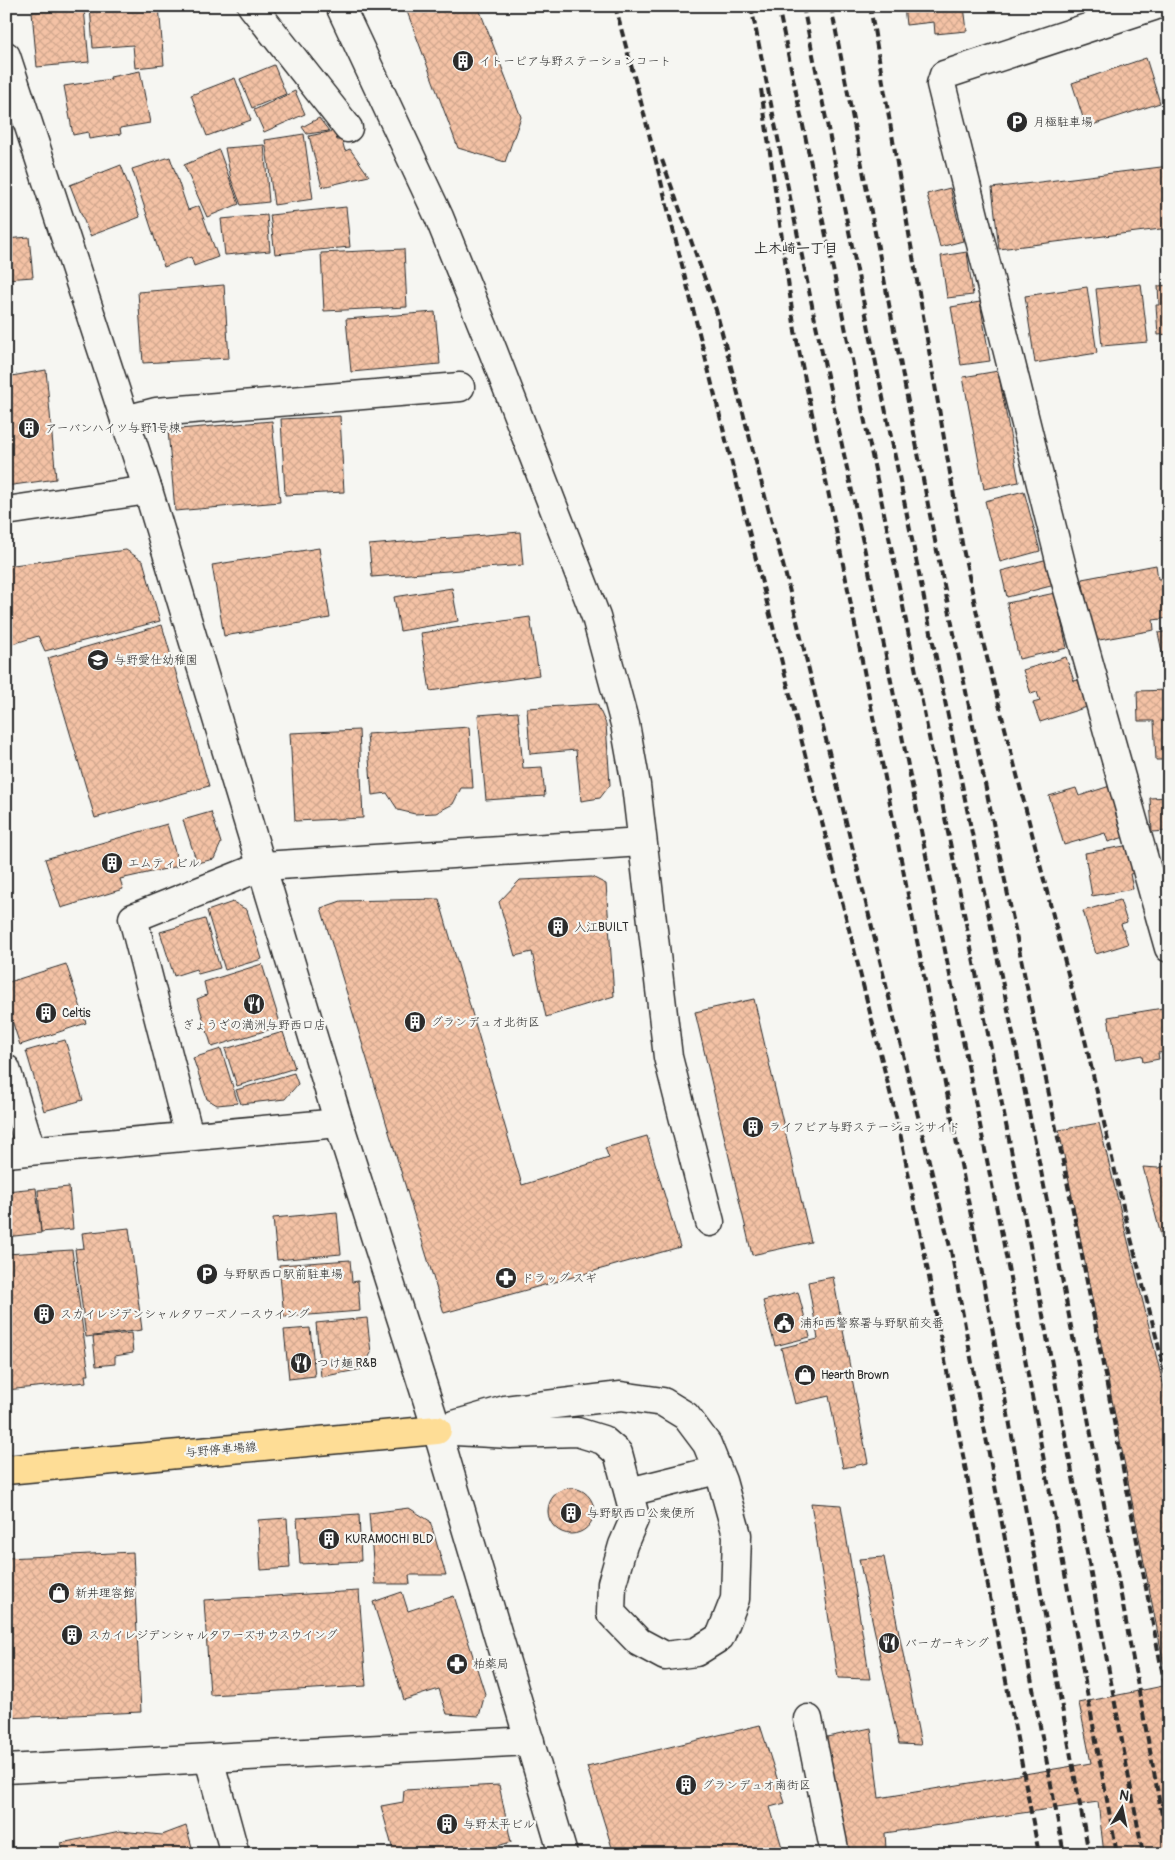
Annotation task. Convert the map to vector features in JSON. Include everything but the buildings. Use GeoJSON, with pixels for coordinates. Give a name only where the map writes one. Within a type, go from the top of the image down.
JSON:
{"type":"FeatureCollection","features":[{"type":"Feature","properties":{"kind":"main road","name":"与野停車場線"},"geometry":{"type":"LineString","coordinates":[[6,1470],[437,1430]]}},
{"type":"Feature","properties":{"kind":"street"},"geometry":{"type":"LineString","coordinates":[[252,6],[348,128]]}},
{"type":"Feature","properties":{"kind":"street"},"geometry":{"type":"LineString","coordinates":[[340,6],[439,216],[596,617],[625,724],[636,785],[668,1056],[710,1222]]}},
{"type":"Feature","properties":{"kind":"street"},"geometry":{"type":"LineString","coordinates":[[1154,6],[944,75],[941,84],[1062,568],[1169,948]]}},
{"type":"Feature","properties":{"kind":"street"},"geometry":{"type":"LineString","coordinates":[[6,56],[148,490],[340,1123],[437,1430],[563,1854]]}},
{"type":"Feature","properties":{"kind":"street"},"geometry":{"type":"LineString","coordinates":[[125,420],[156,412],[460,387]]}},
{"type":"Feature","properties":{"kind":"street"},"geometry":{"type":"LineString","coordinates":[[6,511],[148,490]]}},
{"type":"Feature","properties":{"kind":"street"},"geometry":{"type":"LineString","coordinates":[[189,1136],[133,918],[263,866],[642,842]]}},
{"type":"Feature","properties":{"kind":"street"},"geometry":{"type":"LineString","coordinates":[[6,1069],[19,1151],[340,1123]]}},
{"type":"Feature","properties":{"kind":"street"},"geometry":{"type":"LineString","coordinates":[[621,1396],[663,1402],[686,1416],[707,1444],[737,1535],[735,1599],[720,1637],[696,1652],[665,1656],[638,1642],[611,1613],[612,1583],[635,1517],[618,1453],[603,1440],[577,1432],[510,1434],[437,1430],[504,1410],[621,1396]]}},
{"type":"Feature","properties":{"kind":"street"},"geometry":{"type":"LineString","coordinates":[[629,1492],[717,1470]]}},
{"type":"Feature","properties":{"kind":"street"},"geometry":{"type":"LineString","coordinates":[[808,1719],[835,1854]]}},
{"type":"Feature","properties":{"kind":"street"},"geometry":{"type":"LineString","coordinates":[[6,1768],[530,1742]]}},
{"type":"Feature","properties":{"kind":"street"},"geometry":{"type":"LineString","coordinates":[[209,1759],[235,1854]]}},
{"type":"Feature","properties":{"kind":"railway"},"geometry":{"type":"LineString","coordinates":[[615,6],[641,102],[899,1128],[1039,1854]]}},
{"type":"Feature","properties":{"kind":"railway"},"geometry":{"type":"LineString","coordinates":[[751,6],[815,320],[867,561],[1003,1240],[1117,1854]]}},
{"type":"Feature","properties":{"kind":"railway"},"geometry":{"type":"LineString","coordinates":[[778,6],[893,556],[1028,1235],[1143,1854]]}},
{"type":"Feature","properties":{"kind":"railway"},"geometry":{"type":"LineString","coordinates":[[803,6],[1053,1230],[1169,1853]]}},
{"type":"Feature","properties":{"kind":"railway"},"geometry":{"type":"LineString","coordinates":[[831,6],[937,551],[1076,1225],[1169,1707]]}},
{"type":"Feature","properties":{"kind":"railway"},"geometry":{"type":"LineString","coordinates":[[870,6],[963,549],[984,646],[1086,1044],[1125,1215],[1169,1387]]}},
{"type":"Feature","properties":{"kind":"railway"},"geometry":{"type":"LineString","coordinates":[[761,89],[795,331],[843,564],[977,1246],[1089,1854]]}},
{"type":"Feature","properties":{"kind":"railway"},"geometry":{"type":"LineString","coordinates":[[662,160],[716,310],[786,576],[951,1251],[1064,1854]]}},
{"type":"Feature","properties":{"kind":"place","name":"イトーピア与野ステーションコート"},"geometry":{"type":"Point","coordinates":[463,61]}},
{"type":"Feature","properties":{"kind":"place","name":"月極駐車場"},"geometry":{"type":"Point","coordinates":[1017,122]}},
{"type":"Feature","properties":{"kind":"place","name":"アーバンハイツ与野1号棟"},"geometry":{"type":"Point","coordinates":[29,428]}},
{"type":"Feature","properties":{"kind":"place","name":"与野愛仕幼稚園"},"geometry":{"type":"Point","coordinates":[98,660]}},
{"type":"Feature","properties":{"kind":"place","name":"エムティビル"},"geometry":{"type":"Point","coordinates":[112,863]}},
{"type":"Feature","properties":{"kind":"place","name":"入江BUILT"},"geometry":{"type":"Point","coordinates":[558,927]}},
{"type":"Feature","properties":{"kind":"place","name":"ぎょうざの満洲与野西口店"},"geometry":{"type":"Point","coordinates":[254,1004]}},
{"type":"Feature","properties":{"kind":"place","name":"Celtis"},"geometry":{"type":"Point","coordinates":[46,1013]}},
{"type":"Feature","properties":{"kind":"place","name":"グランデュオ北街区"},"geometry":{"type":"Point","coordinates":[415,1022]}},
{"type":"Feature","properties":{"kind":"place","name":"ライフピア与野ステーションサイド"},"geometry":{"type":"Point","coordinates":[753,1127]}},
{"type":"Feature","properties":{"kind":"place","name":"与野駅西口駅前駐車場"},"geometry":{"type":"Point","coordinates":[207,1274]}},
{"type":"Feature","properties":{"kind":"place","name":"ドラッグ スギ"},"geometry":{"type":"Point","coordinates":[506,1278]}},
{"type":"Feature","properties":{"kind":"place","name":"スカイレジデンシャルタワーズノースウイング"},"geometry":{"type":"Point","coordinates":[44,1314]}},
{"type":"Feature","properties":{"kind":"place","name":"浦和西警察署与野駅前交番"},"geometry":{"type":"Point","coordinates":[784,1323]}},
{"type":"Feature","properties":{"kind":"place","name":"つけ麺 R&B"},"geometry":{"type":"Point","coordinates":[301,1363]}},
{"type":"Feature","properties":{"kind":"place","name":"Hearth Brown"},"geometry":{"type":"Point","coordinates":[805,1375]}},
{"type":"Feature","properties":{"kind":"place","name":"与野駅西口公衆便所"},"geometry":{"type":"Point","coordinates":[571,1513]}},
{"type":"Feature","properties":{"kind":"place","name":"KURAMOCHI BLD"},"geometry":{"type":"Point","coordinates":[329,1539]}},
{"type":"Feature","properties":{"kind":"place","name":"新井理容館"},"geometry":{"type":"Point","coordinates":[59,1593]}},
{"type":"Feature","properties":{"kind":"place","name":"スカイレジデンシャルタワーズサウスウイング"},"geometry":{"type":"Point","coordinates":[72,1635]}},
{"type":"Feature","properties":{"kind":"place","name":"バーガーキング"},"geometry":{"type":"Point","coordinates":[889,1643]}},
{"type":"Feature","properties":{"kind":"place","name":"柏薬局"},"geometry":{"type":"Point","coordinates":[457,1664]}},
{"type":"Feature","properties":{"kind":"place","name":"グランデュオ南街区"},"geometry":{"type":"Point","coordinates":[686,1785]}},
{"type":"Feature","properties":{"kind":"place","name":"与野太平ビル"},"geometry":{"type":"Point","coordinates":[447,1824]}},
{"type":"Feature","properties":{"kind":"district","name":"上木崎一丁目"},"geometry":{"type":"Point","coordinates":[796,248]}}]}
